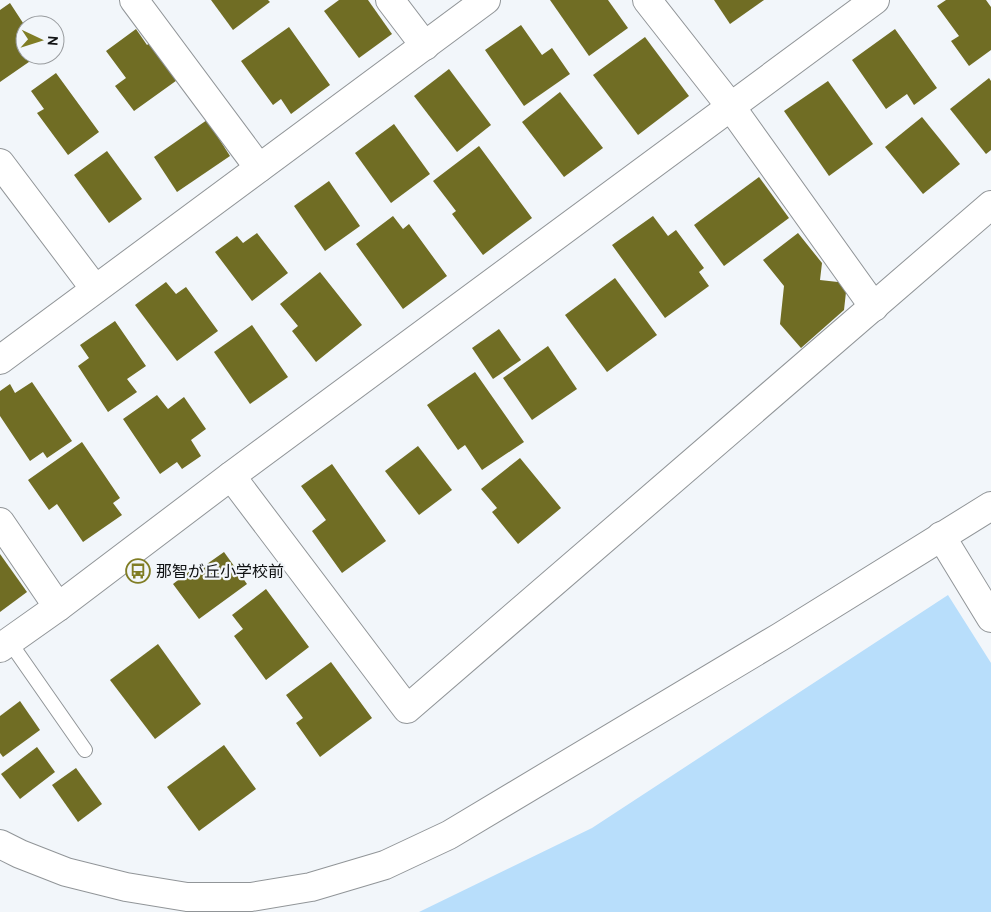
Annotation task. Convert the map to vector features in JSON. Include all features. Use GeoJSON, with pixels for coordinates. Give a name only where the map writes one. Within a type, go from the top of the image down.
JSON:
{"type":"FeatureCollection","features":[{"type":"Feature","properties":{"kind":"street"},"geometry":{"type":"LineString","coordinates":[[134,0],[259,168]]}},
{"type":"Feature","properties":{"kind":"street"},"geometry":{"type":"LineString","coordinates":[[390,0],[424,46]]}},
{"type":"Feature","properties":{"kind":"street"},"geometry":{"type":"LineString","coordinates":[[0,360],[486,0]]}},
{"type":"Feature","properties":{"kind":"street"},"geometry":{"type":"LineString","coordinates":[[647,0],[731,107],[874,307]]}},
{"type":"Feature","properties":{"kind":"street"},"geometry":{"type":"LineString","coordinates":[[5,645],[875,0]]}},
{"type":"Feature","properties":{"kind":"street"},"geometry":{"type":"LineString","coordinates":[[0,163],[95,289]]}},
{"type":"Feature","properties":{"kind":"street"},"geometry":{"type":"LineString","coordinates":[[231,476],[407,709],[991,205]]}},
{"type":"Feature","properties":{"kind":"street"},"geometry":{"type":"LineString","coordinates":[[0,844],[66,872],[126,887],[187,897],[251,897],[311,887],[385,865],[449,835],[780,637],[991,506]]}},
{"type":"Feature","properties":{"kind":"street"},"geometry":{"type":"LineString","coordinates":[[0,522],[58,607]]}},
{"type":"Feature","properties":{"kind":"street"},"geometry":{"type":"LineString","coordinates":[[941,536],[991,618]]}},
{"type":"Feature","properties":{"kind":"lane"},"geometry":{"type":"LineString","coordinates":[[5,645],[85,750]]}},
{"type":"Feature","properties":{"kind":"shaded area"},"geometry":{"type":"Polygon","coordinates":[[[948,595],[991,663],[991,912],[419,912],[592,828],[948,595]]]}},
{"type":"Feature","properties":{"kind":"building"},"geometry":{"type":"Polygon","coordinates":[[[211,0],[268,0],[270,2],[233,30],[211,0]]]}},
{"type":"Feature","properties":{"kind":"building"},"geometry":{"type":"Polygon","coordinates":[[[339,0],[368,0],[392,34],[359,58],[324,11],[339,0]]]}},
{"type":"Feature","properties":{"kind":"building"},"geometry":{"type":"Polygon","coordinates":[[[550,0],[608,0],[628,28],[589,56],[550,0]]]}},
{"type":"Feature","properties":{"kind":"building"},"geometry":{"type":"Polygon","coordinates":[[[714,0],[764,0],[730,24],[714,0]]]}},
{"type":"Feature","properties":{"kind":"building"},"geometry":{"type":"Polygon","coordinates":[[[946,0],[986,0],[991,7],[991,50],[969,66],[951,41],[959,36],[937,6],[946,0]]]}},
{"type":"Feature","properties":{"kind":"building"},"geometry":{"type":"Polygon","coordinates":[[[10,3],[18,15],[15,15],[15,65],[25,65],[0,82],[0,10],[10,3]]]}},
{"type":"Feature","properties":{"kind":"building"},"geometry":{"type":"Polygon","coordinates":[[[521,25],[542,55],[552,48],[570,74],[524,106],[485,50],[521,25]]]}},
{"type":"Feature","properties":{"kind":"building"},"geometry":{"type":"Polygon","coordinates":[[[289,27],[330,85],[291,114],[281,99],[273,105],[241,61],[289,27]]]}},
{"type":"Feature","properties":{"kind":"building"},"geometry":{"type":"Polygon","coordinates":[[[136,29],[147,45],[153,40],[180,78],[134,111],[115,86],[126,78],[106,51],[136,29]]]}},
{"type":"Feature","properties":{"kind":"building"},"geometry":{"type":"Polygon","coordinates":[[[895,29],[937,88],[914,105],[907,94],[886,109],[852,60],[895,29]]]}},
{"type":"Feature","properties":{"kind":"building"},"geometry":{"type":"Polygon","coordinates":[[[645,37],[689,96],[638,135],[593,75],[645,37]]]}},
{"type":"Feature","properties":{"kind":"building"},"geometry":{"type":"Polygon","coordinates":[[[449,69],[491,125],[457,152],[414,96],[449,69]]]}},
{"type":"Feature","properties":{"kind":"building"},"geometry":{"type":"Polygon","coordinates":[[[56,73],[99,132],[68,155],[37,113],[44,109],[31,91],[56,73]]]}},
{"type":"Feature","properties":{"kind":"building"},"geometry":{"type":"Polygon","coordinates":[[[989,78],[991,81],[991,150],[986,154],[950,109],[989,78]]]}},
{"type":"Feature","properties":{"kind":"building"},"geometry":{"type":"Polygon","coordinates":[[[828,81],[873,144],[829,176],[784,111],[828,81]]]}},
{"type":"Feature","properties":{"kind":"building"},"geometry":{"type":"Polygon","coordinates":[[[560,92],[603,148],[564,177],[522,122],[560,92]]]}},
{"type":"Feature","properties":{"kind":"building"},"geometry":{"type":"Polygon","coordinates":[[[922,117],[960,164],[923,194],[885,147],[922,117]]]}},
{"type":"Feature","properties":{"kind":"building"},"geometry":{"type":"Polygon","coordinates":[[[207,120],[230,156],[177,192],[154,157],[207,120]]]}},
{"type":"Feature","properties":{"kind":"building"},"geometry":{"type":"Polygon","coordinates":[[[394,124],[430,174],[391,203],[355,153],[394,124]]]}},
{"type":"Feature","properties":{"kind":"building"},"geometry":{"type":"Polygon","coordinates":[[[479,146],[532,218],[483,255],[452,214],[456,211],[433,181],[479,146]]]}},
{"type":"Feature","properties":{"kind":"building"},"geometry":{"type":"Polygon","coordinates":[[[107,151],[142,199],[109,223],[74,175],[107,151]]]}},
{"type":"Feature","properties":{"kind":"building"},"geometry":{"type":"Polygon","coordinates":[[[759,177],[789,218],[724,266],[694,225],[759,177]]]}},
{"type":"Feature","properties":{"kind":"building"},"geometry":{"type":"Polygon","coordinates":[[[329,181],[360,226],[325,251],[294,206],[329,181]]]}},
{"type":"Feature","properties":{"kind":"building"},"geometry":{"type":"Polygon","coordinates":[[[393,216],[403,229],[409,224],[447,276],[403,309],[356,244],[393,216]]]}},
{"type":"Feature","properties":{"kind":"building"},"geometry":{"type":"Polygon","coordinates":[[[653,216],[668,236],[676,230],[704,268],[699,272],[709,286],[665,318],[612,245],[653,216]]]}},
{"type":"Feature","properties":{"kind":"building"},"geometry":{"type":"Polygon","coordinates":[[[257,233],[288,273],[252,301],[215,252],[237,236],[243,243],[257,233]]]}},
{"type":"Feature","properties":{"kind":"building"},"geometry":{"type":"Polygon","coordinates":[[[798,233],[822,263],[820,280],[847,283],[844,310],[801,348],[780,324],[784,286],[763,260],[798,233]]]}},
{"type":"Feature","properties":{"kind":"building"},"geometry":{"type":"Polygon","coordinates":[[[320,272],[362,325],[316,362],[292,331],[298,326],[280,304],[320,272]]]}},
{"type":"Feature","properties":{"kind":"building"},"geometry":{"type":"Polygon","coordinates":[[[615,278],[657,335],[607,372],[565,315],[615,278]]]}},
{"type":"Feature","properties":{"kind":"building"},"geometry":{"type":"Polygon","coordinates":[[[166,282],[176,294],[186,287],[218,331],[177,361],[135,305],[166,282]]]}},
{"type":"Feature","properties":{"kind":"building"},"geometry":{"type":"Polygon","coordinates":[[[115,321],[146,366],[127,379],[137,392],[108,412],[78,366],[89,358],[80,345],[115,321]]]}},
{"type":"Feature","properties":{"kind":"building"},"geometry":{"type":"Polygon","coordinates":[[[252,325],[288,377],[250,404],[214,352],[252,325]]]}},
{"type":"Feature","properties":{"kind":"building"},"geometry":{"type":"Polygon","coordinates":[[[499,329],[521,360],[493,379],[472,348],[499,329]]]}},
{"type":"Feature","properties":{"kind":"building"},"geometry":{"type":"Polygon","coordinates":[[[548,346],[577,389],[532,420],[503,378],[548,346]]]}},
{"type":"Feature","properties":{"kind":"building"},"geometry":{"type":"Polygon","coordinates":[[[475,372],[524,442],[482,470],[465,445],[458,450],[427,405],[475,372]]]}},
{"type":"Feature","properties":{"kind":"building"},"geometry":{"type":"Polygon","coordinates":[[[32,382],[72,441],[47,458],[43,452],[30,461],[0,416],[0,391],[10,384],[15,393],[32,382]]]}},
{"type":"Feature","properties":{"kind":"building"},"geometry":{"type":"Polygon","coordinates":[[[157,395],[168,409],[184,397],[206,429],[191,440],[201,456],[182,469],[177,462],[160,474],[123,419],[157,395]]]}},
{"type":"Feature","properties":{"kind":"building"},"geometry":{"type":"Polygon","coordinates":[[[82,442],[120,498],[113,503],[122,515],[83,542],[57,504],[49,510],[28,480],[82,442]]]}},
{"type":"Feature","properties":{"kind":"building"},"geometry":{"type":"Polygon","coordinates":[[[418,446],[452,490],[419,515],[385,471],[418,446]]]}},
{"type":"Feature","properties":{"kind":"building"},"geometry":{"type":"Polygon","coordinates":[[[520,458],[561,508],[518,544],[492,512],[497,508],[481,489],[520,458]]]}},
{"type":"Feature","properties":{"kind":"building"},"geometry":{"type":"Polygon","coordinates":[[[332,464],[386,541],[342,573],[312,531],[326,520],[301,486],[332,464]]]}},
{"type":"Feature","properties":{"kind":"building"},"geometry":{"type":"Polygon","coordinates":[[[224,552],[247,584],[199,619],[173,584],[195,567],[197,571],[224,552]]]}},
{"type":"Feature","properties":{"kind":"building"},"geometry":{"type":"Polygon","coordinates":[[[0,554],[27,592],[0,612],[0,554]]]}},
{"type":"Feature","properties":{"kind":"building"},"geometry":{"type":"Polygon","coordinates":[[[266,589],[309,647],[266,680],[234,636],[243,629],[232,615],[266,589]]]}},
{"type":"Feature","properties":{"kind":"building"},"geometry":{"type":"Polygon","coordinates":[[[158,644],[201,704],[155,739],[110,680],[158,644]]]}},
{"type":"Feature","properties":{"kind":"building"},"geometry":{"type":"Polygon","coordinates":[[[331,662],[372,718],[320,757],[296,723],[303,718],[286,695],[331,662]]]}},
{"type":"Feature","properties":{"kind":"building"},"geometry":{"type":"Polygon","coordinates":[[[20,701],[40,730],[3,757],[0,753],[0,716],[20,701]]]}},
{"type":"Feature","properties":{"kind":"building"},"geometry":{"type":"Polygon","coordinates":[[[224,745],[256,789],[199,831],[167,787],[224,745]]]}},
{"type":"Feature","properties":{"kind":"building"},"geometry":{"type":"Polygon","coordinates":[[[37,747],[55,772],[20,799],[1,774],[37,747]]]}},
{"type":"Feature","properties":{"kind":"building"},"geometry":{"type":"Polygon","coordinates":[[[76,768],[102,804],[78,822],[52,785],[76,768]]]}},
{"type":"Feature","properties":{"kind":"place","name":"那智が丘小学校前"},"geometry":{"type":"Point","coordinates":[138,571]}}]}
